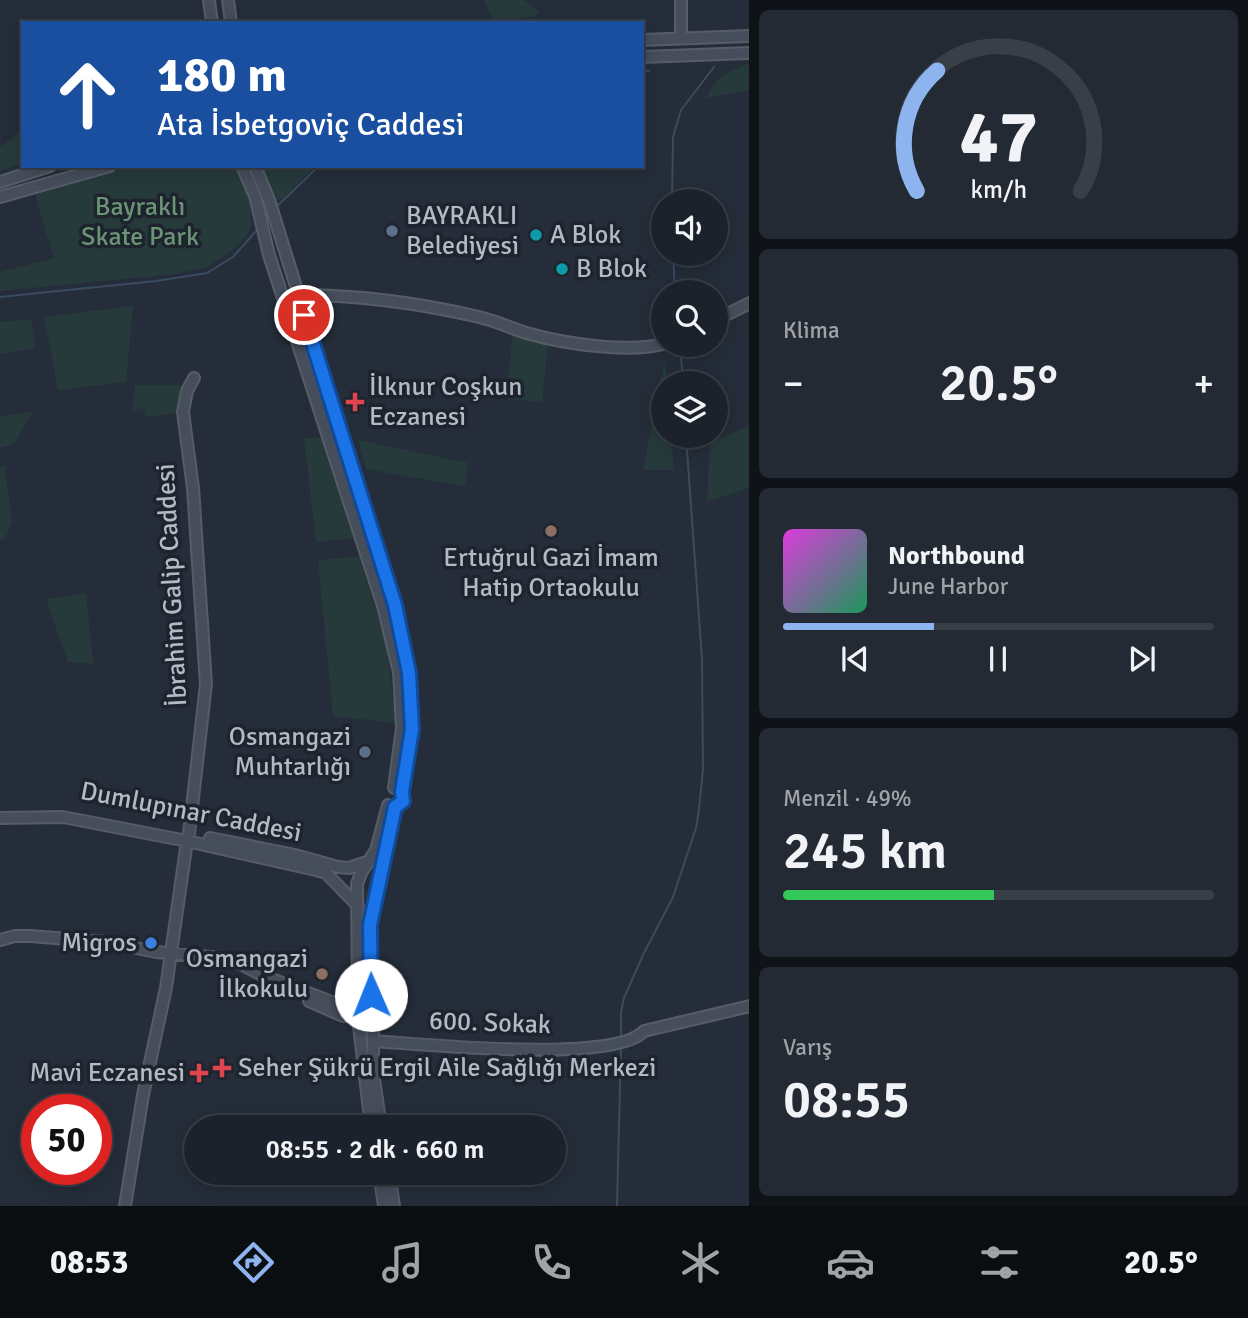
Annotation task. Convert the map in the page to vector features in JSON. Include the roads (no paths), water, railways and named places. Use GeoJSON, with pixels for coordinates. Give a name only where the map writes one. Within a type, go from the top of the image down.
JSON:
{"type":"FeatureCollection","features":[{"type":"Feature","properties":{"kind":"main road"},"geometry":{"type":"LineString","coordinates":[[209,0],[212,21]]}},
{"type":"Feature","properties":{"kind":"main road"},"geometry":{"type":"LineString","coordinates":[[228,0],[230,21]]}},
{"type":"Feature","properties":{"kind":"main road"},"geometry":{"type":"LineString","coordinates":[[681,0],[681,38]]}},
{"type":"Feature","properties":{"kind":"main road"},"geometry":{"type":"LineString","coordinates":[[644,40],[749,36]]}},
{"type":"Feature","properties":{"kind":"main road"},"geometry":{"type":"LineString","coordinates":[[644,57],[749,53]]}},
{"type":"Feature","properties":{"kind":"main road"},"geometry":{"type":"LineString","coordinates":[[0,182],[44,168]]}},
{"type":"Feature","properties":{"kind":"main road"},"geometry":{"type":"LineString","coordinates":[[0,197],[103,168]]}},
{"type":"Feature","properties":{"kind":"main road"},"geometry":{"type":"LineString","coordinates":[[0,940],[30,936],[106,942],[171,953],[231,959],[264,976],[337,1004],[349,1003],[358,993],[357,884],[376,850],[391,806],[403,801],[398,790],[402,728],[399,672],[383,606],[269,255],[255,196],[243,168]]}},
{"type":"Feature","properties":{"kind":"main road"},"geometry":{"type":"LineString","coordinates":[[256,168],[270,202],[395,605],[409,673],[412,729],[398,790]]}},
{"type":"Feature","properties":{"kind":"main road"},"geometry":{"type":"LineString","coordinates":[[298,295],[340,295],[395,300],[481,318],[575,344],[626,347],[651,345]]}},
{"type":"Feature","properties":{"kind":"main road"},"geometry":{"type":"LineString","coordinates":[[728,314],[749,303]]}},
{"type":"Feature","properties":{"kind":"main road","name":"İbrahim Galip Caddesi"},"geometry":{"type":"LineString","coordinates":[[125,1206],[143,1095],[166,988],[188,837],[206,684],[193,488],[183,412],[187,391],[194,378]]}},
{"type":"Feature","properties":{"kind":"main road"},"geometry":{"type":"LineString","coordinates":[[379,1115],[373,1072],[373,1014],[376,1004],[371,995],[370,925],[391,806],[385,794],[398,790]]}},
{"type":"Feature","properties":{"kind":"main road","name":"Dumlupınar Caddesi"},"geometry":{"type":"LineString","coordinates":[[0,810],[64,811],[188,837]]}},
{"type":"Feature","properties":{"kind":"main road","name":"Dumlupınar Caddesi"},"geometry":{"type":"LineString","coordinates":[[0,818],[64,817],[295,855],[338,867],[349,868],[370,861]]}},
{"type":"Feature","properties":{"kind":"main road"},"geometry":{"type":"LineString","coordinates":[[188,837],[326,873],[358,906]]}},
{"type":"Feature","properties":{"kind":"main road"},"geometry":{"type":"LineString","coordinates":[[264,976],[269,983],[343,1016],[366,1018],[373,1014]]}},
{"type":"Feature","properties":{"kind":"main road"},"geometry":{"type":"LineString","coordinates":[[358,993],[371,995]]}},
{"type":"Feature","properties":{"kind":"main road"},"geometry":{"type":"LineString","coordinates":[[349,1003],[356,1017],[369,1115]]}},
{"type":"Feature","properties":{"kind":"main road","name":"600. Sokak"},"geometry":{"type":"LineString","coordinates":[[373,1041],[513,1049],[605,1046],[637,1038],[644,1031],[749,1006]]}},
{"type":"Feature","properties":{"kind":"main road"},"geometry":{"type":"LineString","coordinates":[[381,1185],[384,1206]]}},
{"type":"Feature","properties":{"kind":"main road"},"geometry":{"type":"LineString","coordinates":[[390,1185],[394,1206]]}},
{"type":"Feature","properties":{"kind":"waterway"},"geometry":{"type":"LineString","coordinates":[[672,189],[673,137],[681,110],[714,67]]}},
{"type":"Feature","properties":{"kind":"waterway"},"geometry":{"type":"LineString","coordinates":[[644,71],[649,71]]}},
{"type":"Feature","properties":{"kind":"waterway"},"geometry":{"type":"LineString","coordinates":[[276,207],[317,168]]}},
{"type":"Feature","properties":{"kind":"waterway"},"geometry":{"type":"LineString","coordinates":[[0,297],[207,273],[233,257],[257,230]]}},
{"type":"Feature","properties":{"kind":"waterway"},"geometry":{"type":"LineString","coordinates":[[674,266],[674,280]]}},
{"type":"Feature","properties":{"kind":"waterway"},"geometry":{"type":"LineString","coordinates":[[681,357],[682,371]]}},
{"type":"Feature","properties":{"kind":"waterway"},"geometry":{"type":"LineString","coordinates":[[621,1037],[624,998],[673,897],[696,828],[699,809],[703,769],[702,659],[687,448]]}},
{"type":"Feature","properties":{"kind":"waterway"},"geometry":{"type":"LineString","coordinates":[[617,1206],[621,1046]]}},
{"type":"Feature","properties":{"kind":"place","name":"BAYRAKLI Belediyesi"},"geometry":{"type":"Point","coordinates":[392,231]}},
{"type":"Feature","properties":{"kind":"place","name":"A Blok"},"geometry":{"type":"Point","coordinates":[536,235]}},
{"type":"Feature","properties":{"kind":"place","name":"B Blok"},"geometry":{"type":"Point","coordinates":[562,269]}},
{"type":"Feature","properties":{"kind":"place","name":"İlknur Coşkun Eczanesi"},"geometry":{"type":"Point","coordinates":[355,402]}},
{"type":"Feature","properties":{"kind":"place","name":"Ertuğrul Gazi İmam Hatip Ortaokulu"},"geometry":{"type":"Point","coordinates":[551,531]}},
{"type":"Feature","properties":{"kind":"place","name":"Osmangazi Muhtarlığı"},"geometry":{"type":"Point","coordinates":[365,752]}},
{"type":"Feature","properties":{"kind":"place","name":"Migros"},"geometry":{"type":"Point","coordinates":[151,943]}},
{"type":"Feature","properties":{"kind":"place","name":"Osmangazi İlkokulu"},"geometry":{"type":"Point","coordinates":[322,974]}},
{"type":"Feature","properties":{"kind":"place","name":"Seher Şükrü Ergil Aile Sağlığı Merkezi"},"geometry":{"type":"Point","coordinates":[222,1068]}},
{"type":"Feature","properties":{"kind":"place","name":"Mavi Eczanesi"},"geometry":{"type":"Point","coordinates":[199,1073]}},
{"type":"Feature","properties":{"kind":"park label","name":"Bayraklı Skate Park"},"geometry":{"type":"Point","coordinates":[140,222]}}]}
